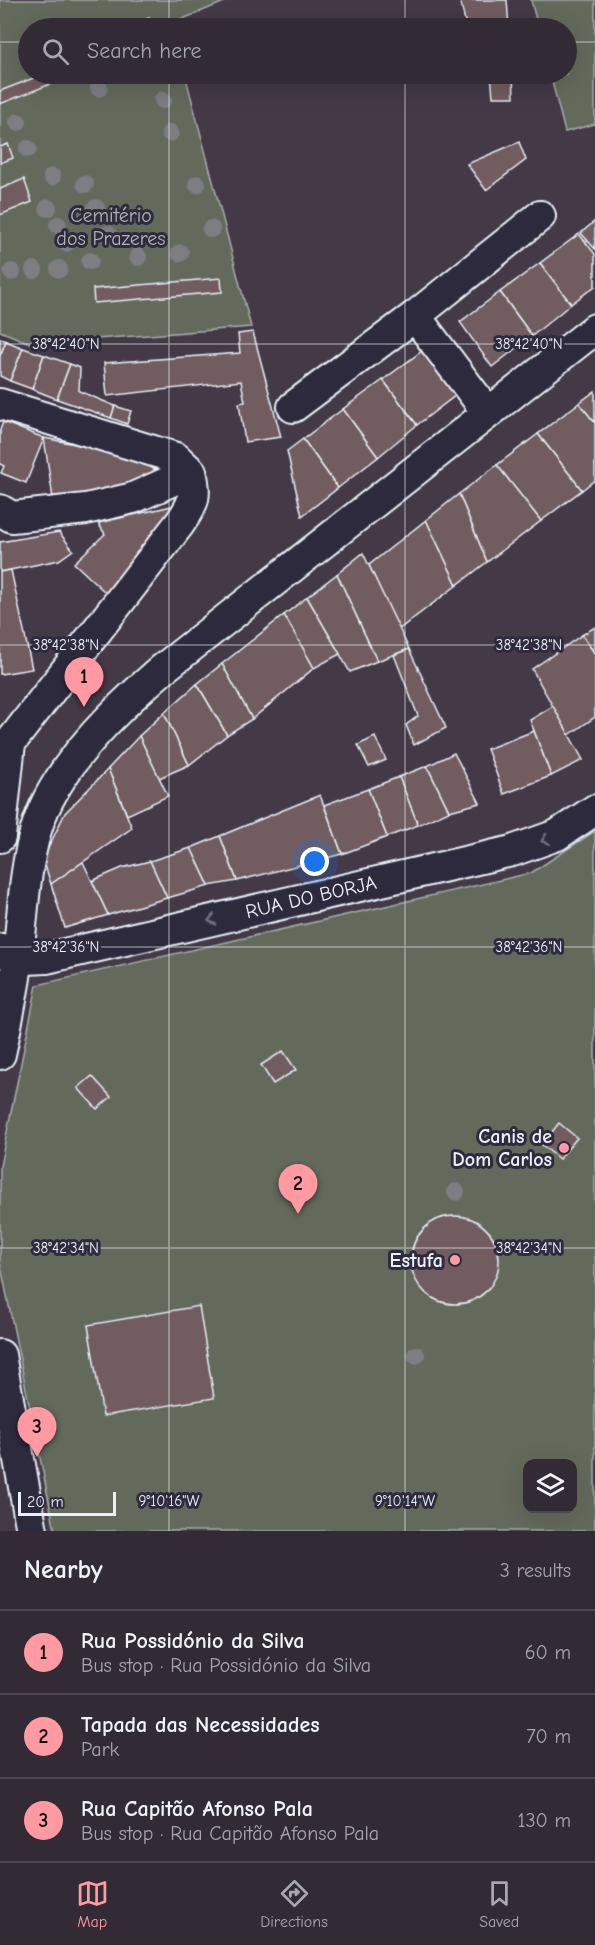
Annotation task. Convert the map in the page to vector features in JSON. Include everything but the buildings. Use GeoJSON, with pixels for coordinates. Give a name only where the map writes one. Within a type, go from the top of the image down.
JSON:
{"type":"FeatureCollection","features":[{"type":"Feature","properties":{"kind":"street"},"geometry":{"type":"LineString","coordinates":[[292,407],[415,316],[540,216]]}},
{"type":"Feature","properties":{"kind":"street"},"geometry":{"type":"LineString","coordinates":[[415,316],[488,413]]}},
{"type":"Feature","properties":{"kind":"street"},"geometry":{"type":"LineString","coordinates":[[0,1054],[9,1013],[9,952],[36,828],[60,780],[82,750],[108,721],[164,668],[595,329]]}},
{"type":"Feature","properties":{"kind":"street"},"geometry":{"type":"LineString","coordinates":[[0,404],[176,458],[191,472],[196,490],[190,508],[180,523],[10,743],[0,837]]}},
{"type":"Feature","properties":{"kind":"street"},"geometry":{"type":"LineString","coordinates":[[0,510],[12,517],[86,509],[133,498],[191,472]]}},
{"type":"Feature","properties":{"kind":"street","name":"RUA DO BORJA"},"geometry":{"type":"LineString","coordinates":[[9,952],[32,960],[47,958],[512,851],[556,835],[595,810]]}},
{"type":"Feature","properties":{"kind":"street"},"geometry":{"type":"LineString","coordinates":[[0,1356],[32,1531]]}},
{"type":"Feature","properties":{"kind":"green space","name":"Cemitério dos Prazeres"},"geometry":{"type":"Polygon","coordinates":[[[0,0],[229,0],[185,18],[18,18],[18,84],[188,84],[251,327],[32,344],[0,331],[0,0]]]}},
{"type":"Feature","properties":{"kind":"green space"},"geometry":{"type":"Polygon","coordinates":[[[531,0],[595,0],[595,124],[565,132],[553,84],[577,84],[577,18],[536,18],[531,0]]]}},
{"type":"Feature","properties":{"kind":"green space"},"geometry":{"type":"Polygon","coordinates":[[[595,831],[595,1531],[55,1531],[0,1262],[0,1166],[37,985],[531,873],[595,831]]]}},
{"type":"Feature","properties":{"kind":"place","name":"Rua Possidónio da Silva"},"geometry":{"type":"Point","coordinates":[84,707]}},
{"type":"Feature","properties":{"kind":"place","name":"Canis de Dom Carlos"},"geometry":{"type":"Point","coordinates":[564,1148]}},
{"type":"Feature","properties":{"kind":"place","name":"Tapada das Necessidades"},"geometry":{"type":"Point","coordinates":[298,1214]}},
{"type":"Feature","properties":{"kind":"place","name":"Estufa"},"geometry":{"type":"Point","coordinates":[455,1260]}},
{"type":"Feature","properties":{"kind":"place","name":"Rua Capitão Afonso Pala"},"geometry":{"type":"Point","coordinates":[37,1457]}}]}
